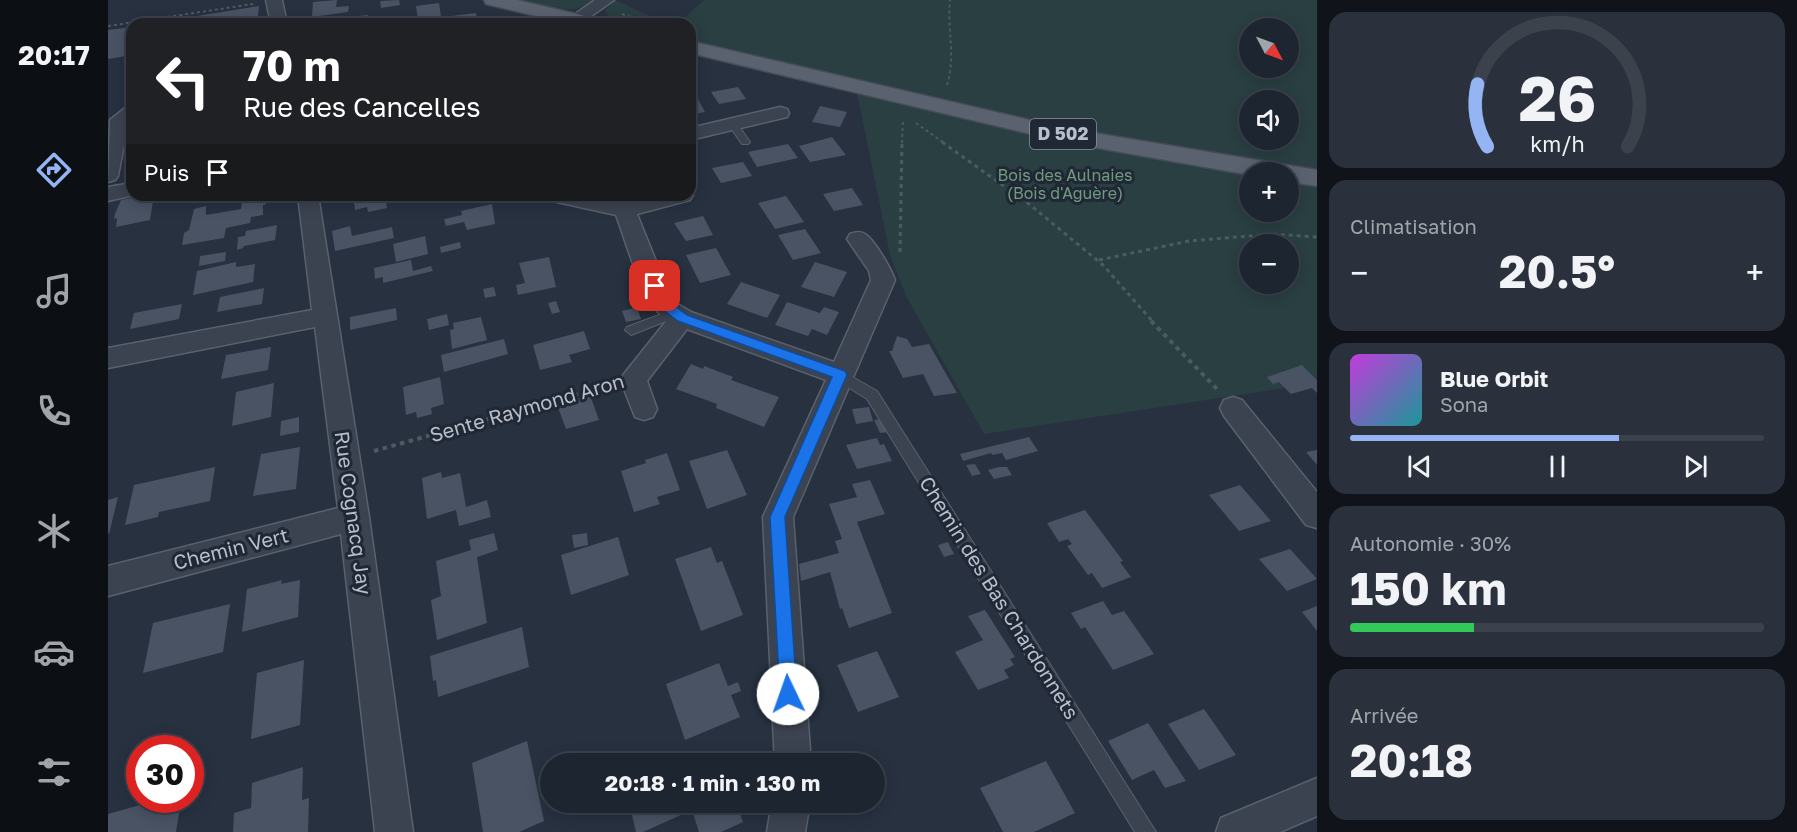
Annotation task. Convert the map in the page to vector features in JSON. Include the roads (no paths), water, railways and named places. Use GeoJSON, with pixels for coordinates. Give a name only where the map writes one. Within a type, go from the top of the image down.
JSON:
{"type":"FeatureCollection","features":[{"type":"Feature","properties":{"kind":"main road"},"geometry":{"type":"LineString","coordinates":[[493,0],[558,18]]}},
{"type":"Feature","properties":{"kind":"main road","name":"D 502"},"geometry":{"type":"LineString","coordinates":[[696,48],[1084,139],[1239,166]]}},
{"type":"Feature","properties":{"kind":"main road"},"geometry":{"type":"LineString","coordinates":[[1299,176],[1317,178]]}},
{"type":"Feature","properties":{"kind":"street"},"geometry":{"type":"LineString","coordinates":[[578,18],[606,0]]}},
{"type":"Feature","properties":{"kind":"street"},"geometry":{"type":"LineString","coordinates":[[274,1],[278,18]]}},
{"type":"Feature","properties":{"kind":"street"},"geometry":{"type":"LineString","coordinates":[[696,133],[780,113]]}},
{"type":"Feature","properties":{"kind":"street"},"geometry":{"type":"LineString","coordinates":[[108,176],[119,120],[126,116]]}},
{"type":"Feature","properties":{"kind":"street"},"geometry":{"type":"LineString","coordinates":[[108,194],[126,190]]}},
{"type":"Feature","properties":{"kind":"street","name":"Rue Cognacq Jay"},"geometry":{"type":"LineString","coordinates":[[309,201],[354,517],[394,832]]}},
{"type":"Feature","properties":{"kind":"street"},"geometry":{"type":"LineString","coordinates":[[583,201],[625,210],[660,201]]}},
{"type":"Feature","properties":{"kind":"street"},"geometry":{"type":"LineString","coordinates":[[625,210],[660,300],[678,315],[840,375]]}},
{"type":"Feature","properties":{"kind":"street"},"geometry":{"type":"LineString","coordinates":[[792,753],[778,517],[883,280],[880,270],[858,239]]}},
{"type":"Feature","properties":{"kind":"street","name":"Sente Raymond Aron"},"geometry":{"type":"LineString","coordinates":[[644,409],[633,379],[678,315]]}},
{"type":"Feature","properties":{"kind":"street"},"geometry":{"type":"LineString","coordinates":[[108,358],[325,316]]}},
{"type":"Feature","properties":{"kind":"street"},"geometry":{"type":"LineString","coordinates":[[1233,408],[1317,515]]}},
{"type":"Feature","properties":{"kind":"street","name":"Chemin Vert"},"geometry":{"type":"LineString","coordinates":[[108,580],[354,517]]}},
{"type":"Feature","properties":{"kind":"street"},"geometry":{"type":"LineString","coordinates":[[1235,832],[1317,797]]}},
{"type":"Feature","properties":{"kind":"street"},"geometry":{"type":"LineString","coordinates":[[786,832],[789,813]]}},
{"type":"Feature","properties":{"kind":"lane"},"geometry":{"type":"LineString","coordinates":[[733,124],[745,142]]}},
{"type":"Feature","properties":{"kind":"lane"},"geometry":{"type":"LineString","coordinates":[[632,330],[678,315]]}},
{"type":"Feature","properties":{"kind":"lane","name":"Chemin des Bas Chardonnets"},"geometry":{"type":"LineString","coordinates":[[840,375],[872,395],[1146,832]]}},
{"type":"Feature","properties":{"kind":"park label","name":"Bois des Aulnaies (Bois d'Aguère)"},"geometry":{"type":"Point","coordinates":[1065,184]}}]}
